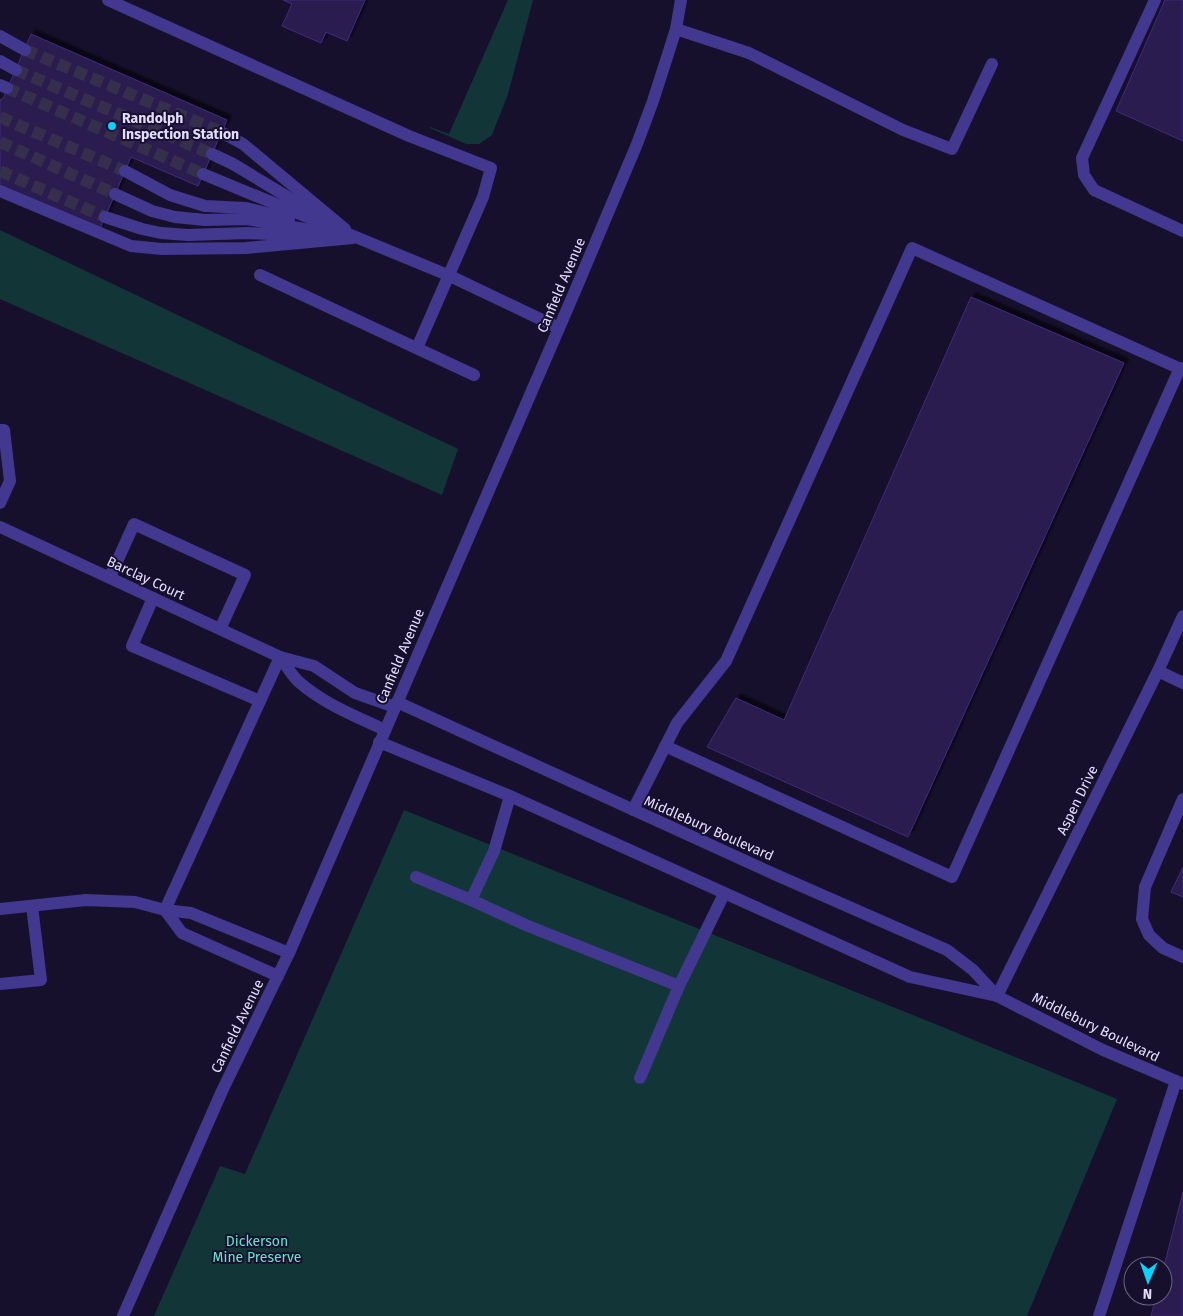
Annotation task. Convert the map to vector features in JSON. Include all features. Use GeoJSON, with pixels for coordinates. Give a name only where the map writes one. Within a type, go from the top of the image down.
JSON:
{"type":"FeatureCollection","features":[{"type":"Feature","properties":{"kind":"street"},"geometry":{"type":"LineString","coordinates":[[108,0],[409,136],[491,168],[483,197],[417,348]]}},
{"type":"Feature","properties":{"kind":"street","name":"Canfield Avenue"},"geometry":{"type":"LineString","coordinates":[[123,1316],[222,1091],[289,953],[559,328],[637,144],[676,29],[682,0]]}},
{"type":"Feature","properties":{"kind":"street"},"geometry":{"type":"LineString","coordinates":[[1155,0],[1082,158],[1082,165],[1084,175],[1094,190],[1183,231]]}},
{"type":"Feature","properties":{"kind":"street"},"geometry":{"type":"LineString","coordinates":[[676,29],[749,53],[903,130],[952,149],[992,64]]}},
{"type":"Feature","properties":{"kind":"street"},"geometry":{"type":"LineString","coordinates":[[0,36],[25,50]]}},
{"type":"Feature","properties":{"kind":"street"},"geometry":{"type":"LineString","coordinates":[[0,61],[16,70]]}},
{"type":"Feature","properties":{"kind":"street"},"geometry":{"type":"LineString","coordinates":[[221,132],[243,144],[356,238]]}},
{"type":"Feature","properties":{"kind":"street"},"geometry":{"type":"LineString","coordinates":[[212,154],[233,164],[356,238]]}},
{"type":"Feature","properties":{"kind":"street"},"geometry":{"type":"LineString","coordinates":[[125,171],[170,195],[205,206],[246,208],[356,238]]}},
{"type":"Feature","properties":{"kind":"street"},"geometry":{"type":"LineString","coordinates":[[203,174],[450,276],[559,328]]}},
{"type":"Feature","properties":{"kind":"street"},"geometry":{"type":"LineString","coordinates":[[0,191],[131,246],[162,249],[246,248],[356,238]]}},
{"type":"Feature","properties":{"kind":"street"},"geometry":{"type":"LineString","coordinates":[[115,194],[152,211],[175,217],[205,220],[246,219],[356,238]]}},
{"type":"Feature","properties":{"kind":"street"},"geometry":{"type":"LineString","coordinates":[[105,217],[161,233],[188,235],[248,233],[356,238]]}},
{"type":"Feature","properties":{"kind":"street"},"geometry":{"type":"LineString","coordinates":[[633,810],[665,746],[677,723],[726,661],[912,248],[1181,369],[952,877],[665,746]]}},
{"type":"Feature","properties":{"kind":"street"},"geometry":{"type":"LineString","coordinates":[[260,275],[474,375]]}},
{"type":"Feature","properties":{"kind":"street"},"geometry":{"type":"LineString","coordinates":[[0,430],[4,430],[10,481],[0,503]]}},
{"type":"Feature","properties":{"kind":"street"},"geometry":{"type":"LineString","coordinates":[[110,577],[134,524],[245,575],[220,629]]}},
{"type":"Feature","properties":{"kind":"street","name":"Barclay Court"},"geometry":{"type":"LineString","coordinates":[[0,527],[280,656]]}},
{"type":"Feature","properties":{"kind":"street"},"geometry":{"type":"LineString","coordinates":[[153,598],[132,646],[260,701]]}},
{"type":"Feature","properties":{"kind":"street","name":"Aspen Drive"},"geometry":{"type":"LineString","coordinates":[[997,996],[1182,622]]}},
{"type":"Feature","properties":{"kind":"street"},"geometry":{"type":"LineString","coordinates":[[165,910],[280,656]]}},
{"type":"Feature","properties":{"kind":"street"},"geometry":{"type":"LineString","coordinates":[[280,656],[298,681],[323,700],[385,730]]}},
{"type":"Feature","properties":{"kind":"street","name":"Middlebury Boulevard"},"geometry":{"type":"LineString","coordinates":[[280,656],[314,666],[355,693],[396,705],[947,950],[973,970],[997,996]]}},
{"type":"Feature","properties":{"kind":"street"},"geometry":{"type":"LineString","coordinates":[[1158,671],[1183,683]]}},
{"type":"Feature","properties":{"kind":"street","name":"Middlebury Boulevard"},"geometry":{"type":"LineString","coordinates":[[379,742],[510,796],[910,977],[997,996],[1103,1050],[1180,1083]]}},
{"type":"Feature","properties":{"kind":"street"},"geometry":{"type":"LineString","coordinates":[[471,900],[494,851],[510,796]]}},
{"type":"Feature","properties":{"kind":"street"},"geometry":{"type":"LineString","coordinates":[[1183,799],[1145,887],[1142,919],[1149,935],[1163,948],[1183,957]]}},
{"type":"Feature","properties":{"kind":"street"},"geometry":{"type":"LineString","coordinates":[[416,877],[528,926],[679,986]]}},
{"type":"Feature","properties":{"kind":"street"},"geometry":{"type":"LineString","coordinates":[[640,1078],[679,986],[724,894]]}},
{"type":"Feature","properties":{"kind":"street"},"geometry":{"type":"LineString","coordinates":[[0,909],[86,900],[135,902],[165,910],[191,914],[289,953]]}},
{"type":"Feature","properties":{"kind":"street"},"geometry":{"type":"LineString","coordinates":[[0,984],[41,980],[32,906]]}},
{"type":"Feature","properties":{"kind":"street"},"geometry":{"type":"LineString","coordinates":[[165,910],[182,933],[278,976]]}},
{"type":"Feature","properties":{"kind":"street"},"geometry":{"type":"LineString","coordinates":[[1099,1316],[1180,1083]]}},
{"type":"Feature","properties":{"kind":"green space"},"geometry":{"type":"Polygon","coordinates":[[[508,0],[533,0],[508,94],[492,135],[479,144],[466,144],[430,127],[449,134],[508,0]]]}},
{"type":"Feature","properties":{"kind":"green space"},"geometry":{"type":"Polygon","coordinates":[[[0,230],[458,449],[442,495],[0,299],[0,230]]]}},
{"type":"Feature","properties":{"kind":"green space","name":"Dickerson Mine Preserve"},"geometry":{"type":"Polygon","coordinates":[[[404,810],[1117,1099],[1027,1316],[154,1316],[220,1166],[245,1174],[404,810]]]}},
{"type":"Feature","properties":{"kind":"building"},"geometry":{"type":"Polygon","coordinates":[[[283,0],[365,0],[347,41],[326,32],[321,43],[282,26],[292,4],[283,0]]]}},
{"type":"Feature","properties":{"kind":"building"},"geometry":{"type":"Polygon","coordinates":[[[1165,0],[1183,0],[1183,141],[1116,111],[1165,0]]]}},
{"type":"Feature","properties":{"kind":"building","name":"Randolph Inspection Station"},"geometry":{"type":"Polygon","coordinates":[[[31,34],[227,120],[198,186],[131,157],[100,229],[0,186],[0,102],[31,34]]]}},
{"type":"Feature","properties":{"kind":"building"},"geometry":{"type":"Polygon","coordinates":[[[971,297],[1124,363],[908,837],[707,747],[736,698],[784,720],[971,297]]]}},
{"type":"Feature","properties":{"kind":"building"},"geometry":{"type":"Polygon","coordinates":[[[1183,867],[1183,897],[1171,892],[1183,867]]]}},
{"type":"Feature","properties":{"kind":"building"},"geometry":{"type":"Polygon","coordinates":[[[1183,1192],[1183,1316],[1151,1316],[1154,1306],[1173,1306],[1173,1256],[1167,1256],[1183,1192]]]}},
{"type":"Feature","properties":{"kind":"tunnel"},"geometry":{"type":"LineString","coordinates":[[25,50],[221,132]]}},
{"type":"Feature","properties":{"kind":"tunnel"},"geometry":{"type":"LineString","coordinates":[[16,70],[212,154]]}},
{"type":"Feature","properties":{"kind":"tunnel"},"geometry":{"type":"LineString","coordinates":[[7,88],[203,174]]}},
{"type":"Feature","properties":{"kind":"tunnel"},"geometry":{"type":"LineString","coordinates":[[0,117],[125,171]]}},
{"type":"Feature","properties":{"kind":"tunnel"},"geometry":{"type":"LineString","coordinates":[[0,142],[115,194]]}},
{"type":"Feature","properties":{"kind":"tunnel"},"geometry":{"type":"LineString","coordinates":[[0,171],[105,217]]}},
{"type":"Feature","properties":{"kind":"place","name":"Randolph Inspection Station"},"geometry":{"type":"Point","coordinates":[112,126]}}]}
